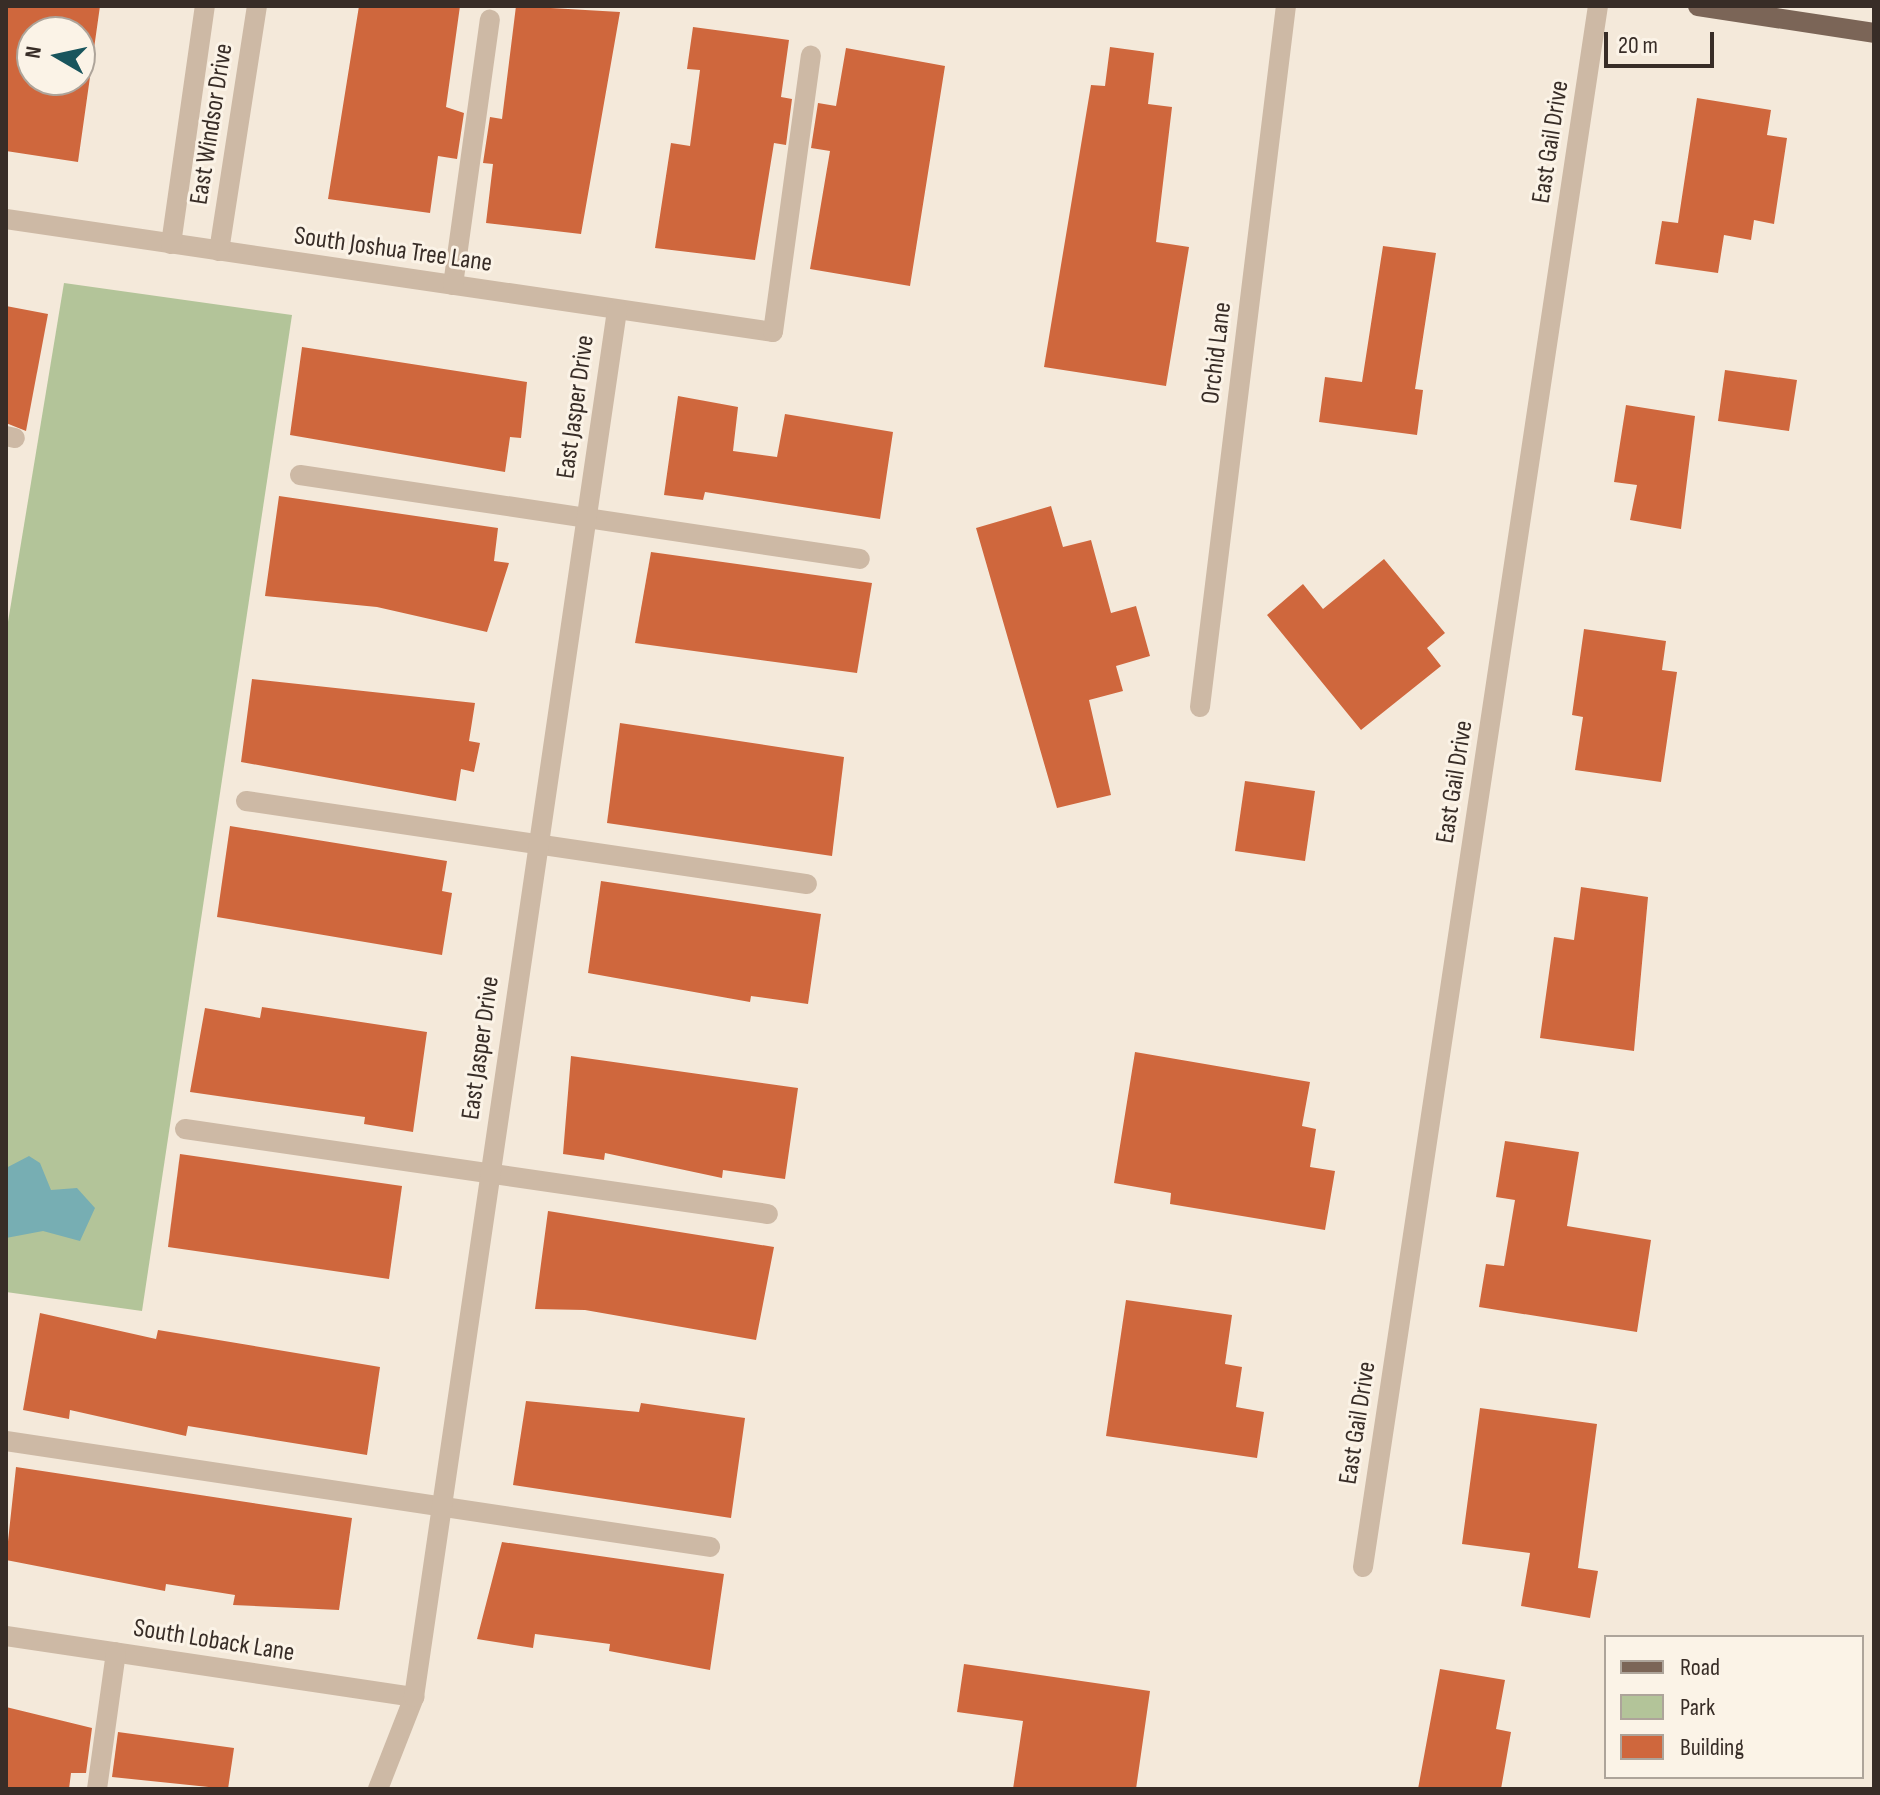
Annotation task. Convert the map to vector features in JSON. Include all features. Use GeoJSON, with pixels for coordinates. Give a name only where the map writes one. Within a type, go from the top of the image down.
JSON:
{"type":"FeatureCollection","features":[{"type":"Feature","properties":{"kind":"main road"},"geometry":{"type":"LineString","coordinates":[[1698,6],[1874,33]]}},
{"type":"Feature","properties":{"kind":"street","name":"East Windsor Drive"},"geometry":{"type":"LineString","coordinates":[[171,244],[205,6]]}},
{"type":"Feature","properties":{"kind":"street","name":"East Windsor Drive"},"geometry":{"type":"LineString","coordinates":[[219,251],[257,6]]}},
{"type":"Feature","properties":{"kind":"street","name":"Orchid Lane"},"geometry":{"type":"LineString","coordinates":[[1200,707],[1286,6]]}},
{"type":"Feature","properties":{"kind":"street","name":"East Gail Drive"},"geometry":{"type":"LineString","coordinates":[[1363,1567],[1598,6]]}},
{"type":"Feature","properties":{"kind":"street"},"geometry":{"type":"LineString","coordinates":[[453,285],[490,20]]}},
{"type":"Feature","properties":{"kind":"street","name":"South Joshua Tree Lane"},"geometry":{"type":"LineString","coordinates":[[6,219],[773,332],[811,56]]}},
{"type":"Feature","properties":{"kind":"street","name":"East Jasper Drive"},"geometry":{"type":"LineString","coordinates":[[378,1789],[414,1697],[617,310]]}},
{"type":"Feature","properties":{"kind":"street"},"geometry":{"type":"LineString","coordinates":[[300,475],[860,559]]}},
{"type":"Feature","properties":{"kind":"street"},"geometry":{"type":"LineString","coordinates":[[246,801],[807,884]]}},
{"type":"Feature","properties":{"kind":"street"},"geometry":{"type":"LineString","coordinates":[[185,1129],[768,1214]]}},
{"type":"Feature","properties":{"kind":"street"},"geometry":{"type":"LineString","coordinates":[[6,1441],[710,1547]]}},
{"type":"Feature","properties":{"kind":"street","name":"South Loback Lane"},"geometry":{"type":"LineString","coordinates":[[6,1636],[414,1697]]}},
{"type":"Feature","properties":{"kind":"street"},"geometry":{"type":"LineString","coordinates":[[97,1789],[116,1652]]}},
{"type":"Feature","properties":{"kind":"green space"},"geometry":{"type":"Polygon","coordinates":[[[64,283],[292,315],[142,1311],[6,1292],[6,634],[64,283]]]}},
{"type":"Feature","properties":{"kind":"water"},"geometry":{"type":"Polygon","coordinates":[[[29,1156],[40,1163],[51,1190],[77,1188],[95,1208],[80,1241],[43,1231],[6,1238],[6,1168],[29,1156]]]}},
{"type":"Feature","properties":{"kind":"building"},"geometry":{"type":"Polygon","coordinates":[[[6,6],[100,6],[96,34],[96,16],[16,16],[16,96],[87,96],[78,162],[6,151],[6,6]]]}},
{"type":"Feature","properties":{"kind":"building"},"geometry":{"type":"Polygon","coordinates":[[[359,6],[460,6],[446,107],[464,113],[457,159],[438,156],[430,213],[328,199],[359,6]]]}},
{"type":"Feature","properties":{"kind":"building"},"geometry":{"type":"Polygon","coordinates":[[[516,6],[620,12],[581,234],[486,223],[493,164],[483,163],[490,117],[502,119],[516,6]]]}},
{"type":"Feature","properties":{"kind":"building"},"geometry":{"type":"Polygon","coordinates":[[[693,27],[789,40],[781,97],[792,99],[786,145],[774,143],[755,260],[655,248],[671,143],[690,146],[700,70],[687,69],[693,27]]]}},
{"type":"Feature","properties":{"kind":"building"},"geometry":{"type":"Polygon","coordinates":[[[1110,47],[1154,53],[1148,104],[1172,107],[1156,242],[1189,247],[1166,386],[1044,367],[1091,85],[1105,86],[1110,47]]]}},
{"type":"Feature","properties":{"kind":"building"},"geometry":{"type":"Polygon","coordinates":[[[846,48],[945,66],[910,286],[810,269],[830,151],[811,148],[818,103],[836,106],[846,48]]]}},
{"type":"Feature","properties":{"kind":"building"},"geometry":{"type":"Polygon","coordinates":[[[1697,98],[1771,110],[1767,135],[1787,138],[1774,224],[1754,220],[1751,240],[1724,235],[1718,273],[1655,264],[1662,221],[1678,223],[1697,98]]]}},
{"type":"Feature","properties":{"kind":"building"},"geometry":{"type":"Polygon","coordinates":[[[1383,246],[1436,253],[1415,389],[1423,390],[1417,435],[1319,422],[1325,377],[1362,382],[1383,246]]]}},
{"type":"Feature","properties":{"kind":"building"},"geometry":{"type":"Polygon","coordinates":[[[6,306],[48,314],[26,431],[6,423],[6,306]]]}},
{"type":"Feature","properties":{"kind":"building"},"geometry":{"type":"Polygon","coordinates":[[[302,347],[527,382],[521,438],[510,437],[505,472],[290,435],[302,347]]]}},
{"type":"Feature","properties":{"kind":"building"},"geometry":{"type":"Polygon","coordinates":[[[1725,370],[1797,380],[1789,431],[1718,421],[1725,370]]]}},
{"type":"Feature","properties":{"kind":"building"},"geometry":{"type":"Polygon","coordinates":[[[678,396],[738,407],[733,451],[777,457],[785,414],[893,432],[880,519],[705,492],[703,500],[664,495],[678,396]]]}},
{"type":"Feature","properties":{"kind":"building"},"geometry":{"type":"Polygon","coordinates":[[[1626,405],[1695,416],[1681,529],[1630,520],[1637,485],[1614,482],[1626,405]]]}},
{"type":"Feature","properties":{"kind":"building"},"geometry":{"type":"Polygon","coordinates":[[[279,496],[498,528],[494,561],[509,563],[487,632],[377,607],[265,596],[279,496]]]}},
{"type":"Feature","properties":{"kind":"building"},"geometry":{"type":"Polygon","coordinates":[[[1051,506],[1063,547],[1091,540],[1111,613],[1136,606],[1150,656],[1116,666],[1123,691],[1089,700],[1111,795],[1057,808],[976,528],[1051,506]]]}},
{"type":"Feature","properties":{"kind":"building"},"geometry":{"type":"Polygon","coordinates":[[[651,552],[872,583],[857,673],[635,643],[651,552]]]}},
{"type":"Feature","properties":{"kind":"building"},"geometry":{"type":"Polygon","coordinates":[[[1384,559],[1445,633],[1427,648],[1441,666],[1361,730],[1267,615],[1303,584],[1323,609],[1384,559]]]}},
{"type":"Feature","properties":{"kind":"building"},"geometry":{"type":"Polygon","coordinates":[[[1584,629],[1666,641],[1662,670],[1677,672],[1661,782],[1575,770],[1583,717],[1572,715],[1584,629]]]}},
{"type":"Feature","properties":{"kind":"building"},"geometry":{"type":"Polygon","coordinates":[[[252,679],[475,703],[469,741],[480,743],[474,772],[461,769],[456,801],[241,762],[252,679]]]}},
{"type":"Feature","properties":{"kind":"building"},"geometry":{"type":"Polygon","coordinates":[[[620,723],[844,757],[832,856],[607,823],[620,723]]]}},
{"type":"Feature","properties":{"kind":"building"},"geometry":{"type":"Polygon","coordinates":[[[1245,781],[1315,791],[1305,861],[1235,851],[1245,781]]]}},
{"type":"Feature","properties":{"kind":"building"},"geometry":{"type":"Polygon","coordinates":[[[230,826],[447,861],[442,891],[452,893],[442,955],[217,917],[230,826]]]}},
{"type":"Feature","properties":{"kind":"building"},"geometry":{"type":"Polygon","coordinates":[[[601,881],[821,914],[808,1004],[751,996],[750,1002],[588,973],[601,881]]]}},
{"type":"Feature","properties":{"kind":"building"},"geometry":{"type":"Polygon","coordinates":[[[1581,887],[1648,897],[1634,1051],[1540,1038],[1554,937],[1574,940],[1581,887]]]}},
{"type":"Feature","properties":{"kind":"building"},"geometry":{"type":"Polygon","coordinates":[[[262,1007],[427,1032],[413,1132],[364,1124],[365,1117],[190,1092],[205,1008],[260,1018],[262,1007]]]}},
{"type":"Feature","properties":{"kind":"building"},"geometry":{"type":"Polygon","coordinates":[[[1135,1052],[1310,1082],[1302,1126],[1316,1129],[1310,1167],[1335,1171],[1325,1230],[1170,1204],[1171,1193],[1114,1183],[1135,1052]]]}},
{"type":"Feature","properties":{"kind":"building"},"geometry":{"type":"Polygon","coordinates":[[[571,1056],[798,1088],[785,1179],[723,1170],[722,1178],[605,1153],[604,1160],[563,1154],[571,1056]]]}},
{"type":"Feature","properties":{"kind":"building"},"geometry":{"type":"Polygon","coordinates":[[[1505,1141],[1579,1152],[1567,1226],[1651,1240],[1637,1332],[1479,1307],[1486,1264],[1504,1266],[1515,1200],[1496,1197],[1505,1141]]]}},
{"type":"Feature","properties":{"kind":"building"},"geometry":{"type":"Polygon","coordinates":[[[180,1154],[402,1186],[389,1279],[168,1247],[180,1154]]]}},
{"type":"Feature","properties":{"kind":"building"},"geometry":{"type":"Polygon","coordinates":[[[548,1211],[774,1247],[756,1340],[585,1310],[535,1309],[548,1211]]]}},
{"type":"Feature","properties":{"kind":"building"},"geometry":{"type":"Polygon","coordinates":[[[1126,1300],[1232,1315],[1225,1364],[1242,1367],[1236,1407],[1264,1412],[1257,1458],[1106,1436],[1126,1300]]]}},
{"type":"Feature","properties":{"kind":"building"},"geometry":{"type":"Polygon","coordinates":[[[40,1313],[156,1339],[158,1330],[380,1367],[367,1455],[188,1426],[186,1436],[70,1410],[69,1419],[23,1410],[40,1313]]]}},
{"type":"Feature","properties":{"kind":"building"},"geometry":{"type":"Polygon","coordinates":[[[526,1401],[639,1412],[641,1403],[745,1418],[731,1518],[513,1485],[526,1401]]]}},
{"type":"Feature","properties":{"kind":"building"},"geometry":{"type":"Polygon","coordinates":[[[1480,1408],[1597,1424],[1578,1568],[1598,1571],[1590,1618],[1521,1606],[1530,1553],[1462,1544],[1480,1408]]]}},
{"type":"Feature","properties":{"kind":"building"},"geometry":{"type":"Polygon","coordinates":[[[16,1467],[352,1518],[339,1610],[233,1605],[235,1595],[166,1584],[165,1591],[6,1560],[16,1467]]]}},
{"type":"Feature","properties":{"kind":"building"},"geometry":{"type":"Polygon","coordinates":[[[502,1542],[724,1574],[710,1670],[609,1651],[610,1644],[535,1634],[533,1648],[477,1639],[502,1542]]]}},
{"type":"Feature","properties":{"kind":"building"},"geometry":{"type":"Polygon","coordinates":[[[964,1664],[1150,1691],[1136,1789],[1013,1789],[1023,1721],[957,1712],[964,1664]]]}},
{"type":"Feature","properties":{"kind":"building"},"geometry":{"type":"Polygon","coordinates":[[[1440,1669],[1505,1680],[1496,1729],[1511,1732],[1501,1789],[1418,1789],[1440,1669]]]}},
{"type":"Feature","properties":{"kind":"building"},"geometry":{"type":"Polygon","coordinates":[[[6,1707],[92,1728],[86,1773],[71,1773],[69,1789],[6,1789],[6,1707]]]}},
{"type":"Feature","properties":{"kind":"building"},"geometry":{"type":"Polygon","coordinates":[[[118,1732],[234,1748],[228,1789],[112,1777],[118,1732]]]}}]}
